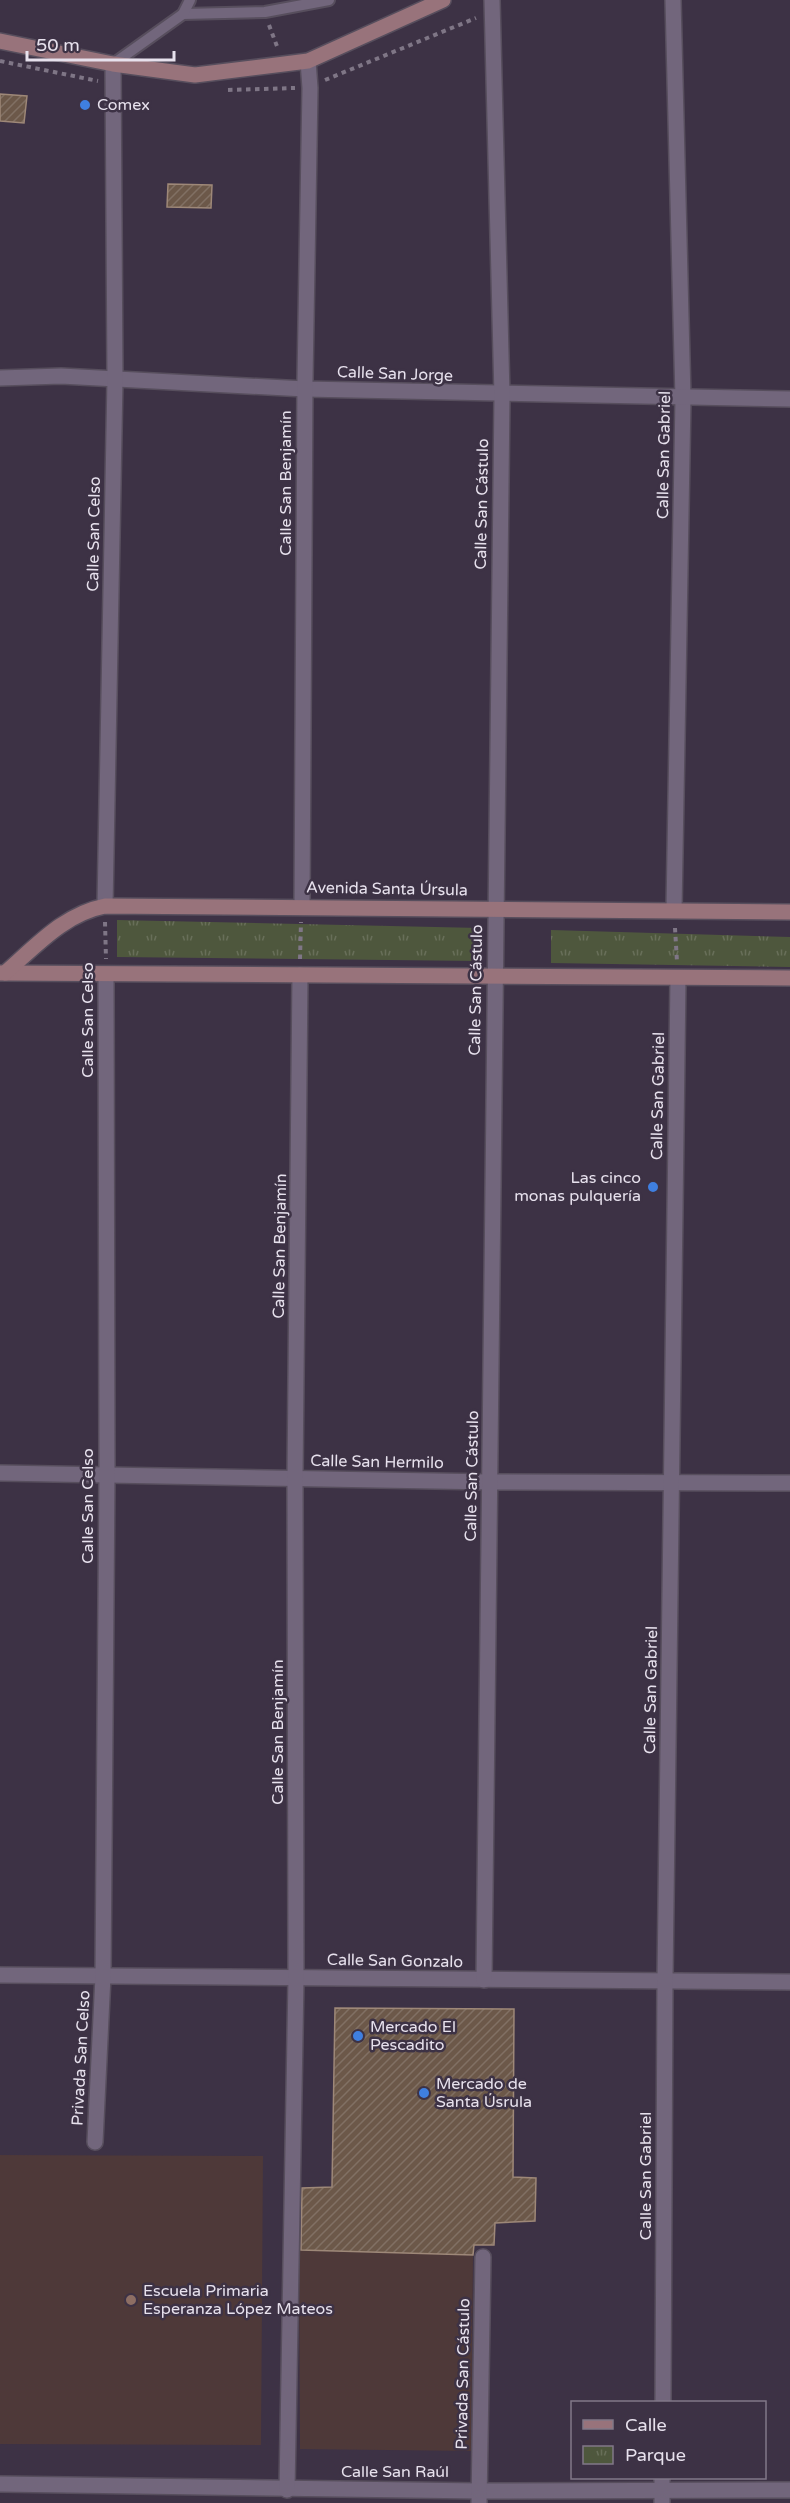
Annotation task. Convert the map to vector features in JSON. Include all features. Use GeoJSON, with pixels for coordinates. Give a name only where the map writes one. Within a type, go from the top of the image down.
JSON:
{"type":"FeatureCollection","features":[{"type":"Feature","properties":{"kind":"street"},"geometry":{"type":"LineString","coordinates":[[0,41],[113,64],[195,75],[308,61],[443,0]]}},
{"type":"Feature","properties":{"kind":"street","name":"Calle San Cástulo"},"geometry":{"type":"LineString","coordinates":[[484,1980],[502,395],[492,0]]}},
{"type":"Feature","properties":{"kind":"street","name":"Calle San Gabriel"},"geometry":{"type":"LineString","coordinates":[[674,0],[683,398],[675,910]]}},
{"type":"Feature","properties":{"kind":"street","name":"Calle San Benjamín"},"geometry":{"type":"LineString","coordinates":[[302,906],[305,389],[310,88],[308,61]]}},
{"type":"Feature","properties":{"kind":"street","name":"Calle San Celso"},"geometry":{"type":"LineString","coordinates":[[105,906],[115,380],[113,64]]}},
{"type":"Feature","properties":{"kind":"street","name":"Calle San Jorge"},"geometry":{"type":"LineString","coordinates":[[0,378],[61,376],[305,389],[502,395],[790,399]]}},
{"type":"Feature","properties":{"kind":"street","name":"Avenida Santa Úrsula"},"geometry":{"type":"LineString","coordinates":[[3,973],[62,924],[85,910],[105,906],[790,912]]}},
{"type":"Feature","properties":{"kind":"street","name":"Avenida Santa Úrsula"},"geometry":{"type":"LineString","coordinates":[[3,973],[790,978]]}},
{"type":"Feature","properties":{"kind":"street","name":"Calle San Celso"},"geometry":{"type":"LineString","coordinates":[[103,1976],[107,1474],[106,975]]}},
{"type":"Feature","properties":{"kind":"street","name":"Calle San Benjamín"},"geometry":{"type":"LineString","coordinates":[[287,2490],[296,1978],[295,1478],[300,975]]}},
{"type":"Feature","properties":{"kind":"street","name":"Calle San Gabriel"},"geometry":{"type":"LineString","coordinates":[[663,2401],[665,1979],[678,978]]}},
{"type":"Feature","properties":{"kind":"street","name":"Calle San Hermilo"},"geometry":{"type":"LineString","coordinates":[[0,1473],[490,1482],[790,1483]]}},
{"type":"Feature","properties":{"kind":"street","name":"Calle San Gonzalo"},"geometry":{"type":"LineString","coordinates":[[0,1975],[484,1980],[665,1979],[790,1982]]}},
{"type":"Feature","properties":{"kind":"street","name":"Privada San Celso"},"geometry":{"type":"LineString","coordinates":[[95,2142],[103,1976]]}},
{"type":"Feature","properties":{"kind":"street","name":"Privada San Cástulo"},"geometry":{"type":"LineString","coordinates":[[479,2497],[483,2258]]}},
{"type":"Feature","properties":{"kind":"street","name":"Calle San Raúl"},"geometry":{"type":"LineString","coordinates":[[0,2484],[479,2497],[662,2490],[790,2490]]}},
{"type":"Feature","properties":{"kind":"lane"},"geometry":{"type":"LineString","coordinates":[[113,64],[183,14],[190,0]]}},
{"type":"Feature","properties":{"kind":"lane"},"geometry":{"type":"LineString","coordinates":[[183,14],[265,12],[328,0]]}},
{"type":"Feature","properties":{"kind":"path"},"geometry":{"type":"LineString","coordinates":[[265,12],[278,50]]}},
{"type":"Feature","properties":{"kind":"path","name":"Calle San Celso"},"geometry":{"type":"LineString","coordinates":[[105,906],[106,975]]}},
{"type":"Feature","properties":{"kind":"path"},"geometry":{"type":"LineString","coordinates":[[300,975],[302,906]]}},
{"type":"Feature","properties":{"kind":"path"},"geometry":{"type":"LineString","coordinates":[[675,910],[678,978]]}},
{"type":"Feature","properties":{"kind":"shaded area","name":"Escuela Primaria Esperanza López Mateos"},"geometry":{"type":"Polygon","coordinates":[[[0,2155],[263,2156],[261,2445],[0,2444],[0,2155]]]}},
{"type":"Feature","properties":{"kind":"shaded area"},"geometry":{"type":"Polygon","coordinates":[[[299,2250],[473,2255],[471,2451],[300,2449],[299,2250]]]}},
{"type":"Feature","properties":{"kind":"green space"},"geometry":{"type":"Polygon","coordinates":[[[117,920],[480,928],[479,961],[117,957],[117,920]]]}},
{"type":"Feature","properties":{"kind":"green space"},"geometry":{"type":"Polygon","coordinates":[[[551,930],[790,937],[790,967],[551,963],[551,930]]]}},
{"type":"Feature","properties":{"kind":"building"},"geometry":{"type":"Polygon","coordinates":[[[0,94],[27,96],[24,123],[0,121],[0,94]]]}},
{"type":"Feature","properties":{"kind":"building"},"geometry":{"type":"Polygon","coordinates":[[[168,184],[212,185],[211,208],[167,207],[168,184]]]}},
{"type":"Feature","properties":{"kind":"building","name":"Mercado de Santa Úsrula"},"geometry":{"type":"Polygon","coordinates":[[[335,2008],[514,2009],[513,2177],[536,2178],[535,2221],[495,2223],[494,2245],[474,2245],[473,2255],[301,2250],[302,2188],[332,2187],[335,2008]]]}},
{"type":"Feature","properties":{"kind":"place","name":"Comex"},"geometry":{"type":"Point","coordinates":[85,105]}},
{"type":"Feature","properties":{"kind":"place","name":"Las cinco monas pulquería"},"geometry":{"type":"Point","coordinates":[653,1187]}},
{"type":"Feature","properties":{"kind":"place","name":"Mercado El Pescadito"},"geometry":{"type":"Point","coordinates":[358,2036]}},
{"type":"Feature","properties":{"kind":"place","name":"Mercado de Santa Úsrula"},"geometry":{"type":"Point","coordinates":[424,2093]}},
{"type":"Feature","properties":{"kind":"place","name":"Escuela Primaria Esperanza López Mateos"},"geometry":{"type":"Point","coordinates":[131,2300]}}]}
